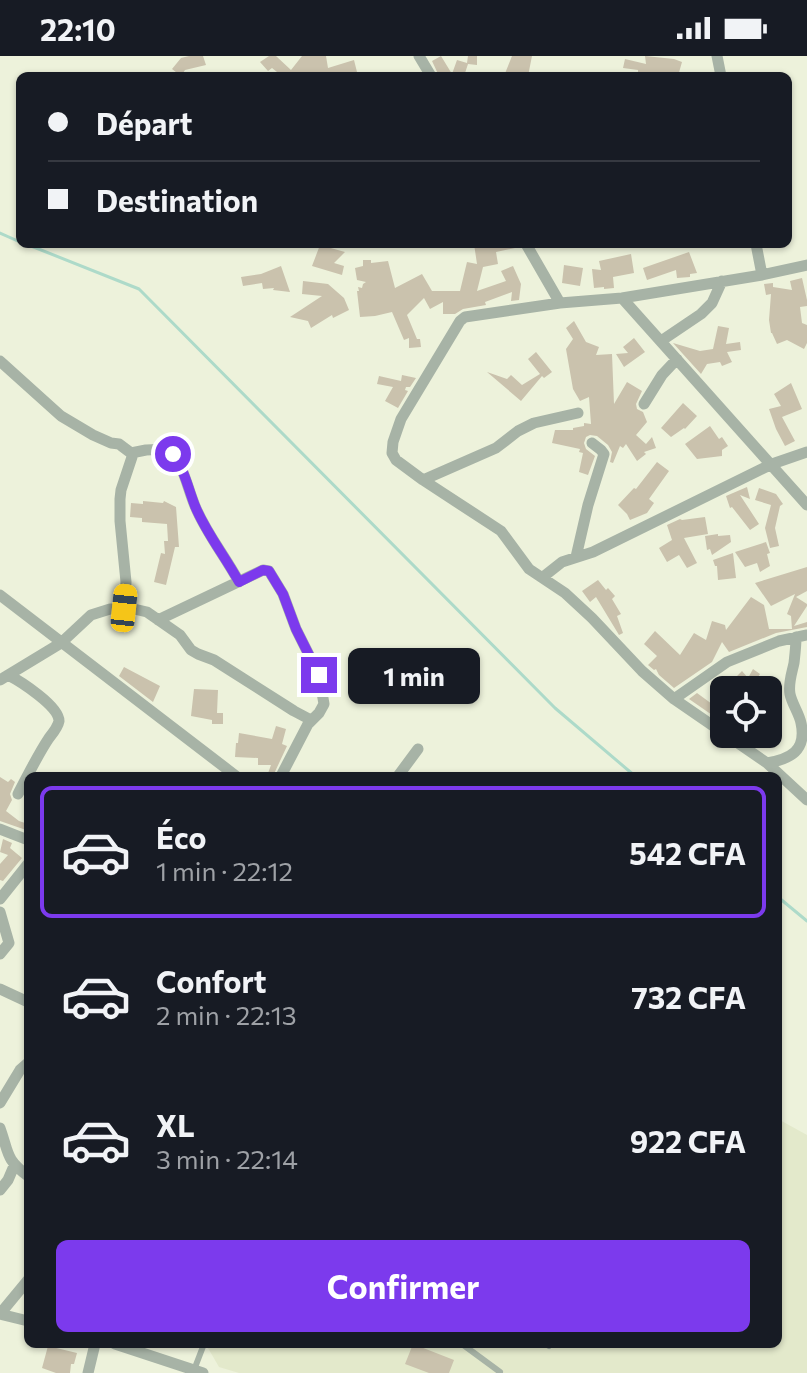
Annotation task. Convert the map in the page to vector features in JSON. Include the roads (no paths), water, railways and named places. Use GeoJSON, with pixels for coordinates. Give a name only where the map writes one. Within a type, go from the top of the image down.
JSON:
{"type":"FeatureCollection","features":[{"type":"Feature","properties":{"kind":"street"},"geometry":{"type":"LineString","coordinates":[[528,248],[560,303]]}},
{"type":"Feature","properties":{"kind":"street"},"geometry":{"type":"LineString","coordinates":[[757,248],[762,275]]}},
{"type":"Feature","properties":{"kind":"street"},"geometry":{"type":"LineString","coordinates":[[777,772],[674,699],[642,671],[583,609],[529,569],[501,531],[423,480],[396,460],[392,453],[401,419],[465,317],[560,303],[622,298],[807,265]]}},
{"type":"Feature","properties":{"kind":"street"},"geometry":{"type":"LineString","coordinates":[[661,341],[701,314],[712,303],[722,281]]}},
{"type":"Feature","properties":{"kind":"street"},"geometry":{"type":"LineString","coordinates":[[622,298],[807,505]]}},
{"type":"Feature","properties":{"kind":"street"},"geometry":{"type":"LineString","coordinates":[[644,404],[662,375],[677,359]]}},
{"type":"Feature","properties":{"kind":"street"},"geometry":{"type":"LineString","coordinates":[[0,361],[61,416],[93,435],[119,444],[131,453],[169,449],[182,468],[208,531],[239,582]]}},
{"type":"Feature","properties":{"kind":"street"},"geometry":{"type":"LineString","coordinates":[[423,480],[496,448],[534,423],[578,413]]}},
{"type":"Feature","properties":{"kind":"street"},"geometry":{"type":"LineString","coordinates":[[576,557],[604,454],[592,443]]}},
{"type":"Feature","properties":{"kind":"street"},"geometry":{"type":"LineString","coordinates":[[543,577],[562,562],[593,552],[772,464],[807,452]]}},
{"type":"Feature","properties":{"kind":"street"},"geometry":{"type":"LineString","coordinates":[[124,608],[126,582],[120,499],[131,453]]}},
{"type":"Feature","properties":{"kind":"street"},"geometry":{"type":"LineString","coordinates":[[158,620],[269,571],[283,594],[319,675],[324,704],[311,720],[283,772]]}},
{"type":"Feature","properties":{"kind":"street"},"geometry":{"type":"LineString","coordinates":[[0,595],[231,772]]}},
{"type":"Feature","properties":{"kind":"street"},"geometry":{"type":"LineString","coordinates":[[4,678],[61,643],[91,615],[124,608],[147,612],[180,635],[191,650],[214,660],[311,720]]}},
{"type":"Feature","properties":{"kind":"street"},"geometry":{"type":"LineString","coordinates":[[674,699],[727,662],[779,641],[802,636],[789,680],[789,693],[802,723],[802,743],[798,751],[784,760],[767,763]]}},
{"type":"Feature","properties":{"kind":"street"},"geometry":{"type":"LineString","coordinates":[[4,678],[22,682],[55,711],[59,720],[29,772]]}},
{"type":"Feature","properties":{"kind":"street"},"geometry":{"type":"LineString","coordinates":[[401,772],[418,749]]}},
{"type":"Feature","properties":{"kind":"street"},"geometry":{"type":"LineString","coordinates":[[782,777],[807,800]]}},
{"type":"Feature","properties":{"kind":"street"},"geometry":{"type":"LineString","coordinates":[[18,794],[24,782]]}},
{"type":"Feature","properties":{"kind":"street"},"geometry":{"type":"LineString","coordinates":[[0,829],[24,838]]}},
{"type":"Feature","properties":{"kind":"street"},"geometry":{"type":"LineString","coordinates":[[0,899],[24,869]]}},
{"type":"Feature","properties":{"kind":"street"},"geometry":{"type":"LineString","coordinates":[[0,915],[9,943],[0,954]]}},
{"type":"Feature","properties":{"kind":"street"},"geometry":{"type":"LineString","coordinates":[[0,989],[24,1000]]}},
{"type":"Feature","properties":{"kind":"street"},"geometry":{"type":"LineString","coordinates":[[0,1103],[24,1066]]}},
{"type":"Feature","properties":{"kind":"street"},"geometry":{"type":"LineString","coordinates":[[0,1128],[10,1159],[24,1173]]}},
{"type":"Feature","properties":{"kind":"street"},"geometry":{"type":"LineString","coordinates":[[0,1190],[14,1166]]}},
{"type":"Feature","properties":{"kind":"street"},"geometry":{"type":"LineString","coordinates":[[24,1285],[0,1314],[24,1320]]}},
{"type":"Feature","properties":{"kind":"street"},"geometry":{"type":"LineString","coordinates":[[88,1373],[94,1348]]}},
{"type":"Feature","properties":{"kind":"street"},"geometry":{"type":"LineString","coordinates":[[126,1348],[191,1371]]}},
{"type":"Feature","properties":{"kind":"lane"},"geometry":{"type":"LineString","coordinates":[[191,1371],[202,1348]]}},
{"type":"Feature","properties":{"kind":"lane"},"geometry":{"type":"LineString","coordinates":[[467,1348],[500,1372]]}},
{"type":"Feature","properties":{"kind":"waterway"},"geometry":{"type":"LineString","coordinates":[[0,233],[16,240]]}},
{"type":"Feature","properties":{"kind":"waterway"},"geometry":{"type":"LineString","coordinates":[[36,248],[139,289],[555,708],[630,772]]}},
{"type":"Feature","properties":{"kind":"waterway"},"geometry":{"type":"LineString","coordinates":[[782,900],[807,921]]}}]}
